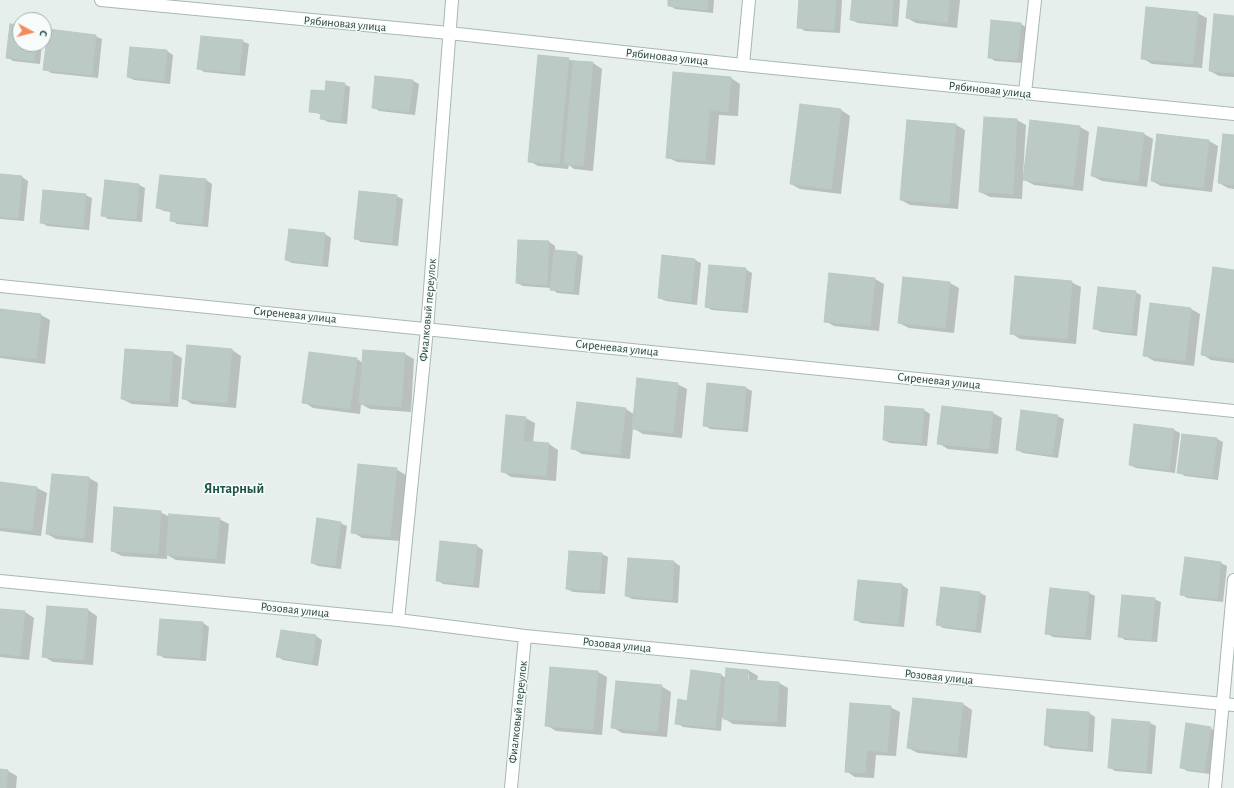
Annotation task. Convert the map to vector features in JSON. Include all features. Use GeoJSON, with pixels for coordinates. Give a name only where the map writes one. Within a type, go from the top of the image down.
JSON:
{"type":"FeatureCollection","features":[{"type":"Feature","properties":{"kind":"street","name":"Рябиновая улица"},"geometry":{"type":"LineString","coordinates":[[101,0],[144,2],[743,65],[1234,114]]}},
{"type":"Feature","properties":{"kind":"street","name":"Фиалковый переулок"},"geometry":{"type":"LineString","coordinates":[[398,620],[427,329],[452,0]]}},
{"type":"Feature","properties":{"kind":"street"},"geometry":{"type":"LineString","coordinates":[[743,65],[749,0]]}},
{"type":"Feature","properties":{"kind":"street"},"geometry":{"type":"LineString","coordinates":[[1025,93],[1035,0]]}},
{"type":"Feature","properties":{"kind":"street","name":"Сиреневая улица"},"geometry":{"type":"LineString","coordinates":[[0,286],[1234,411]]}},
{"type":"Feature","properties":{"kind":"street"},"geometry":{"type":"LineString","coordinates":[[1215,788],[1229,705],[1234,580]]}},
{"type":"Feature","properties":{"kind":"street","name":"Розовая улица"},"geometry":{"type":"LineString","coordinates":[[0,581],[398,620],[525,636],[1229,705]]}},
{"type":"Feature","properties":{"kind":"street","name":"Фиалковый переулок"},"geometry":{"type":"LineString","coordinates":[[510,788],[525,636]]}},
{"type":"Feature","properties":{"kind":"building"},"geometry":{"type":"Polygon","coordinates":[[[668,0],[708,0],[707,10],[668,6],[668,0]]]}},
{"type":"Feature","properties":{"kind":"building"},"geometry":{"type":"Polygon","coordinates":[[[799,0],[836,0],[834,30],[797,28],[799,0]]]}},
{"type":"Feature","properties":{"kind":"building"},"geometry":{"type":"Polygon","coordinates":[[[852,0],[893,0],[892,24],[850,20],[852,0]]]}},
{"type":"Feature","properties":{"kind":"building"},"geometry":{"type":"Polygon","coordinates":[[[908,0],[950,0],[947,23],[906,18],[908,0]]]}},
{"type":"Feature","properties":{"kind":"building"},"geometry":{"type":"Polygon","coordinates":[[[1146,7],[1198,12],[1193,64],[1141,59],[1146,7]]]}},
{"type":"Feature","properties":{"kind":"building"},"geometry":{"type":"Polygon","coordinates":[[[1214,14],[1234,16],[1234,73],[1209,71],[1214,14]]]}},
{"type":"Feature","properties":{"kind":"building"},"geometry":{"type":"Polygon","coordinates":[[[991,20],[1021,23],[1017,60],[988,58],[991,20]]]}},
{"type":"Feature","properties":{"kind":"building"},"geometry":{"type":"Polygon","coordinates":[[[10,24],[12,24],[12,52],[35,52],[34,61],[6,58],[10,24]]]}},
{"type":"Feature","properties":{"kind":"building"},"geometry":{"type":"Polygon","coordinates":[[[52,30],[96,35],[92,75],[43,70],[45,52],[52,52],[52,30]]]}},
{"type":"Feature","properties":{"kind":"building"},"geometry":{"type":"Polygon","coordinates":[[[201,36],[243,40],[239,73],[197,69],[201,36]]]}},
{"type":"Feature","properties":{"kind":"building"},"geometry":{"type":"Polygon","coordinates":[[[130,47],[167,50],[164,81],[127,77],[130,47]]]}},
{"type":"Feature","properties":{"kind":"building"},"geometry":{"type":"Polygon","coordinates":[[[538,55],[569,58],[559,164],[528,162],[538,55]]]}},
{"type":"Feature","properties":{"kind":"building"},"geometry":{"type":"Polygon","coordinates":[[[573,61],[593,62],[583,166],[564,164],[573,61]]]}},
{"type":"Feature","properties":{"kind":"building"},"geometry":{"type":"Polygon","coordinates":[[[673,72],[731,77],[728,112],[710,110],[705,161],[666,158],[673,72]]]}},
{"type":"Feature","properties":{"kind":"building"},"geometry":{"type":"Polygon","coordinates":[[[375,76],[413,80],[409,112],[372,108],[375,76]]]}},
{"type":"Feature","properties":{"kind":"building"},"geometry":{"type":"Polygon","coordinates":[[[326,81],[345,83],[341,121],[320,119],[321,113],[309,112],[311,90],[325,91],[326,81]]]}},
{"type":"Feature","properties":{"kind":"building"},"geometry":{"type":"Polygon","coordinates":[[[800,104],[841,109],[831,189],[790,184],[800,104]]]}},
{"type":"Feature","properties":{"kind":"building"},"geometry":{"type":"Polygon","coordinates":[[[984,117],[1017,119],[1013,194],[979,192],[984,117]]]}},
{"type":"Feature","properties":{"kind":"building"},"geometry":{"type":"Polygon","coordinates":[[[907,120],[956,124],[949,204],[900,200],[907,120]]]}},
{"type":"Feature","properties":{"kind":"building"},"geometry":{"type":"Polygon","coordinates":[[[1030,120],[1080,126],[1073,186],[1023,180],[1030,120]]]}},
{"type":"Feature","properties":{"kind":"building"},"geometry":{"type":"Polygon","coordinates":[[[1098,127],[1144,133],[1138,182],[1091,176],[1098,127]]]}},
{"type":"Feature","properties":{"kind":"building"},"geometry":{"type":"Polygon","coordinates":[[[1157,134],[1209,140],[1203,188],[1151,181],[1157,134]]]}},
{"type":"Feature","properties":{"kind":"building"},"geometry":{"type":"Polygon","coordinates":[[[1223,134],[1234,135],[1234,185],[1218,183],[1223,134]]]}},
{"type":"Feature","properties":{"kind":"building"},"geometry":{"type":"Polygon","coordinates":[[[0,174],[22,176],[18,218],[0,217],[0,174]]]}},
{"type":"Feature","properties":{"kind":"building"},"geometry":{"type":"Polygon","coordinates":[[[160,175],[206,179],[202,224],[170,221],[171,210],[156,208],[160,175]]]}},
{"type":"Feature","properties":{"kind":"building"},"geometry":{"type":"Polygon","coordinates":[[[105,180],[139,184],[136,219],[101,216],[105,180]]]}},
{"type":"Feature","properties":{"kind":"building"},"geometry":{"type":"Polygon","coordinates":[[[43,190],[86,194],[83,227],[40,223],[43,190]]]}},
{"type":"Feature","properties":{"kind":"building"},"geometry":{"type":"Polygon","coordinates":[[[359,191],[397,195],[392,243],[354,239],[359,191]]]}},
{"type":"Feature","properties":{"kind":"building"},"geometry":{"type":"Polygon","coordinates":[[[289,229],[325,233],[322,265],[285,260],[289,229]]]}},
{"type":"Feature","properties":{"kind":"building"},"geometry":{"type":"Polygon","coordinates":[[[518,240],[549,241],[547,285],[516,283],[518,240]]]}},
{"type":"Feature","properties":{"kind":"building"},"geometry":{"type":"Polygon","coordinates":[[[554,250],[577,252],[573,292],[550,290],[554,250]]]}},
{"type":"Feature","properties":{"kind":"building"},"geometry":{"type":"Polygon","coordinates":[[[662,255],[695,259],[691,302],[658,298],[662,255]]]}},
{"type":"Feature","properties":{"kind":"building"},"geometry":{"type":"Polygon","coordinates":[[[709,265],[746,268],[742,311],[705,307],[709,265]]]}},
{"type":"Feature","properties":{"kind":"building"},"geometry":{"type":"Polygon","coordinates":[[[1213,267],[1234,270],[1234,359],[1201,355],[1213,267]]]}},
{"type":"Feature","properties":{"kind":"building"},"geometry":{"type":"Polygon","coordinates":[[[829,273],[875,278],[870,326],[824,322],[829,273]]]}},
{"type":"Feature","properties":{"kind":"building"},"geometry":{"type":"Polygon","coordinates":[[[1015,276],[1072,281],[1067,339],[1010,334],[1015,276]]]}},
{"type":"Feature","properties":{"kind":"building"},"geometry":{"type":"Polygon","coordinates":[[[903,277],[950,282],[945,328],[898,323],[903,277]]]}},
{"type":"Feature","properties":{"kind":"building"},"geometry":{"type":"Polygon","coordinates":[[[1098,287],[1136,291],[1131,333],[1093,329],[1098,287]]]}},
{"type":"Feature","properties":{"kind":"building"},"geometry":{"type":"Polygon","coordinates":[[[1150,303],[1191,308],[1185,361],[1143,356],[1150,303]]]}},
{"type":"Feature","properties":{"kind":"building"},"geometry":{"type":"Polygon","coordinates":[[[0,309],[41,314],[36,359],[0,355],[0,309]]]}},
{"type":"Feature","properties":{"kind":"building"},"geometry":{"type":"Polygon","coordinates":[[[187,345],[232,349],[227,403],[182,399],[187,345]]]}},
{"type":"Feature","properties":{"kind":"building"},"geometry":{"type":"Polygon","coordinates":[[[125,349],[173,352],[169,403],[121,399],[125,349]]]}},
{"type":"Feature","properties":{"kind":"building"},"geometry":{"type":"Polygon","coordinates":[[[363,350],[405,353],[401,407],[359,404],[363,350]]]}},
{"type":"Feature","properties":{"kind":"building"},"geometry":{"type":"Polygon","coordinates":[[[309,352],[357,358],[350,409],[302,403],[309,352]]]}},
{"type":"Feature","properties":{"kind":"building"},"geometry":{"type":"Polygon","coordinates":[[[637,378],[678,383],[673,433],[632,429],[637,378]]]}},
{"type":"Feature","properties":{"kind":"building"},"geometry":{"type":"Polygon","coordinates":[[[707,383],[746,387],[742,429],[703,426],[707,383]]]}},
{"type":"Feature","properties":{"kind":"building"},"geometry":{"type":"Polygon","coordinates":[[[577,402],[626,408],[620,455],[571,449],[577,402]]]}},
{"type":"Feature","properties":{"kind":"building"},"geometry":{"type":"Polygon","coordinates":[[[885,406],[924,409],[921,443],[883,440],[885,406]]]}},
{"type":"Feature","properties":{"kind":"building"},"geometry":{"type":"Polygon","coordinates":[[[942,406],[993,412],[989,449],[937,444],[942,406]]]}},
{"type":"Feature","properties":{"kind":"building"},"geometry":{"type":"Polygon","coordinates":[[[1021,410],[1058,415],[1052,455],[1016,450],[1021,410]]]}},
{"type":"Feature","properties":{"kind":"building"},"geometry":{"type":"Polygon","coordinates":[[[506,415],[526,417],[523,441],[549,443],[546,476],[501,472],[506,415]]]}},
{"type":"Feature","properties":{"kind":"building"},"geometry":{"type":"Polygon","coordinates":[[[1134,424],[1174,429],[1169,470],[1129,465],[1134,424]]]}},
{"type":"Feature","properties":{"kind":"building"},"geometry":{"type":"Polygon","coordinates":[[[1182,434],[1217,438],[1212,477],[1177,473],[1182,434]]]}},
{"type":"Feature","properties":{"kind":"building"},"geometry":{"type":"Polygon","coordinates":[[[358,464],[397,468],[390,537],[351,533],[358,464]]]}},
{"type":"Feature","properties":{"kind":"building"},"geometry":{"type":"Polygon","coordinates":[[[52,474],[89,477],[84,538],[46,534],[52,474]]]}},
{"type":"Feature","properties":{"kind":"building"},"geometry":{"type":"Polygon","coordinates":[[[0,482],[37,487],[32,531],[0,527],[0,482]]]}},
{"type":"Feature","properties":{"kind":"building"},"geometry":{"type":"Polygon","coordinates":[[[114,507],[161,511],[158,554],[111,551],[114,507]]]}},
{"type":"Feature","properties":{"kind":"building"},"geometry":{"type":"Polygon","coordinates":[[[169,514],[220,518],[216,559],[166,555],[169,514]]]}},
{"type":"Feature","properties":{"kind":"building"},"geometry":{"type":"Polygon","coordinates":[[[317,518],[341,522],[335,566],[311,563],[317,518]]]}},
{"type":"Feature","properties":{"kind":"building"},"geometry":{"type":"Polygon","coordinates":[[[440,541],[477,545],[473,585],[436,581],[440,541]]]}},
{"type":"Feature","properties":{"kind":"building"},"geometry":{"type":"Polygon","coordinates":[[[569,551],[602,553],[599,591],[566,589],[569,551]]]}},
{"type":"Feature","properties":{"kind":"building"},"geometry":{"type":"Polygon","coordinates":[[[1185,557],[1221,562],[1217,599],[1180,595],[1185,557]]]}},
{"type":"Feature","properties":{"kind":"building"},"geometry":{"type":"Polygon","coordinates":[[[628,558],[674,561],[672,600],[625,596],[628,558]]]}},
{"type":"Feature","properties":{"kind":"building"},"geometry":{"type":"Polygon","coordinates":[[[858,580],[902,584],[898,624],[854,620],[858,580]]]}},
{"type":"Feature","properties":{"kind":"building"},"geometry":{"type":"Polygon","coordinates":[[[941,587],[980,592],[975,630],[936,625],[941,587]]]}},
{"type":"Feature","properties":{"kind":"building"},"geometry":{"type":"Polygon","coordinates":[[[1050,588],[1089,592],[1085,637],[1045,634],[1050,588]]]}},
{"type":"Feature","properties":{"kind":"building"},"geometry":{"type":"Polygon","coordinates":[[[1122,595],[1155,598],[1151,640],[1118,637],[1122,595]]]}},
{"type":"Feature","properties":{"kind":"building"},"geometry":{"type":"Polygon","coordinates":[[[47,606],[88,609],[84,660],[42,657],[47,606]]]}},
{"type":"Feature","properties":{"kind":"building"},"geometry":{"type":"Polygon","coordinates":[[[0,609],[25,611],[20,656],[0,653],[0,609]]]}},
{"type":"Feature","properties":{"kind":"building"},"geometry":{"type":"Polygon","coordinates":[[[160,619],[203,622],[200,658],[157,655],[160,619]]]}},
{"type":"Feature","properties":{"kind":"building"},"geometry":{"type":"Polygon","coordinates":[[[281,630],[316,635],[312,663],[276,657],[281,630]]]}},
{"type":"Feature","properties":{"kind":"building"},"geometry":{"type":"Polygon","coordinates":[[[550,667],[598,671],[593,730],[545,726],[550,667]]]}},
{"type":"Feature","properties":{"kind":"building"},"geometry":{"type":"Polygon","coordinates":[[[726,668],[748,670],[748,680],[779,682],[777,722],[723,719],[726,668]]]}},
{"type":"Feature","properties":{"kind":"building"},"geometry":{"type":"Polygon","coordinates":[[[691,670],[721,674],[715,728],[675,724],[678,699],[687,701],[691,670]]]}},
{"type":"Feature","properties":{"kind":"building"},"geometry":{"type":"Polygon","coordinates":[[[616,681],[662,685],[657,732],[611,728],[616,681]]]}},
{"type":"Feature","properties":{"kind":"building"},"geometry":{"type":"Polygon","coordinates":[[[913,698],[963,703],[957,754],[907,748],[913,698]]]}},
{"type":"Feature","properties":{"kind":"building"},"geometry":{"type":"Polygon","coordinates":[[[850,703],[891,706],[887,752],[867,750],[865,773],[845,772],[850,703]]]}},
{"type":"Feature","properties":{"kind":"building"},"geometry":{"type":"Polygon","coordinates":[[[1047,709],[1089,712],[1087,749],[1044,745],[1047,709]]]}},
{"type":"Feature","properties":{"kind":"building"},"geometry":{"type":"Polygon","coordinates":[[[1112,719],[1150,722],[1146,771],[1108,768],[1112,719]]]}},
{"type":"Feature","properties":{"kind":"building"},"geometry":{"type":"Polygon","coordinates":[[[1186,723],[1211,727],[1204,772],[1180,768],[1186,723]]]}},
{"type":"Feature","properties":{"kind":"building"},"geometry":{"type":"Polygon","coordinates":[[[0,769],[8,770],[6,788],[0,788],[0,769]]]}},
{"type":"Feature","properties":{"kind":"district","name":"Янтарный"},"geometry":{"type":"Point","coordinates":[234,489]}}]}
